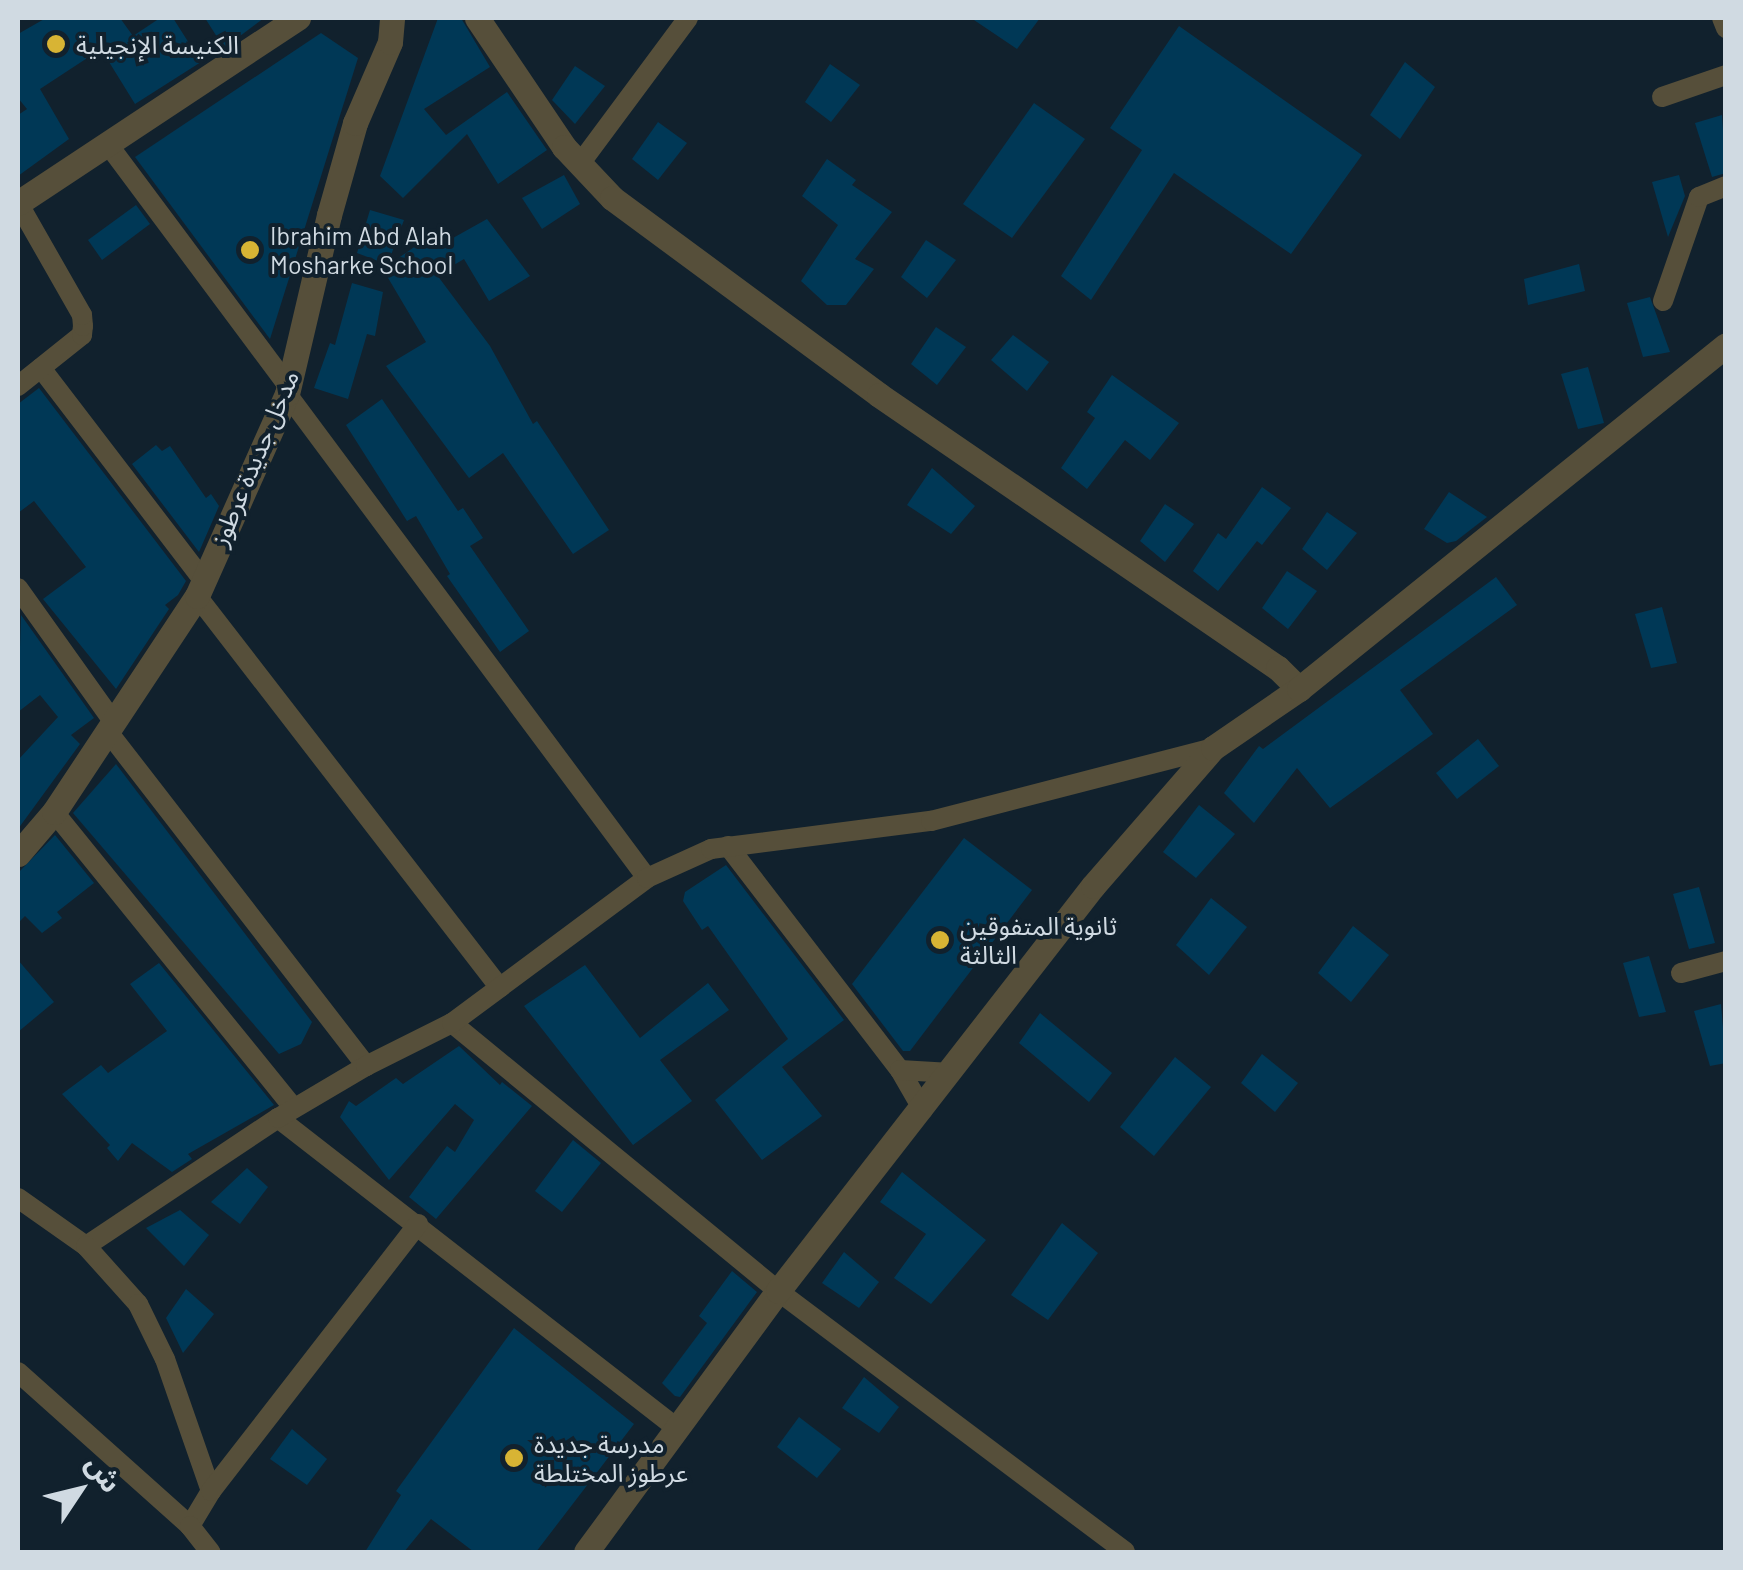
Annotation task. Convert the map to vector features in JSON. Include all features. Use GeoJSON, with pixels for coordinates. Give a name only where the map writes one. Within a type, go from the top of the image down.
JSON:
{"type":"FeatureCollection","features":[{"type":"Feature","properties":{"kind":"street"},"geometry":{"type":"LineString","coordinates":[[18,386],[82,335],[82,315],[18,203],[298,18]]}},
{"type":"Feature","properties":{"kind":"street","name":"مدخل جديدة عرطوز"},"geometry":{"type":"LineString","coordinates":[[18,854],[54,812],[112,728],[200,588],[288,390],[329,215],[355,124],[390,42],[392,18]]}},
{"type":"Feature","properties":{"kind":"street"},"geometry":{"type":"LineString","coordinates":[[477,18],[579,166],[640,220],[879,395],[1278,668],[1299,689]]}},
{"type":"Feature","properties":{"kind":"street"},"geometry":{"type":"LineString","coordinates":[[579,166],[688,18]]}},
{"type":"Feature","properties":{"kind":"street"},"geometry":{"type":"LineString","coordinates":[[1722,18],[1726,28]]}},
{"type":"Feature","properties":{"kind":"street"},"geometry":{"type":"LineString","coordinates":[[1662,97],[1726,76]]}},
{"type":"Feature","properties":{"kind":"street"},"geometry":{"type":"LineString","coordinates":[[106,143],[647,878]]}},
{"type":"Feature","properties":{"kind":"street"},"geometry":{"type":"LineString","coordinates":[[1663,301],[1698,197],[1726,186]]}},
{"type":"Feature","properties":{"kind":"street"},"geometry":{"type":"LineString","coordinates":[[586,1552],[778,1292],[951,1074],[1093,886],[1214,748],[1299,689],[1726,345]]}},
{"type":"Feature","properties":{"kind":"street"},"geometry":{"type":"LineString","coordinates":[[40,368],[500,988]]}},
{"type":"Feature","properties":{"kind":"street"},"geometry":{"type":"LineString","coordinates":[[18,588],[112,728],[366,1066]]}},
{"type":"Feature","properties":{"kind":"street"},"geometry":{"type":"LineString","coordinates":[[86,1246],[286,1113],[366,1066],[452,1023],[647,878],[711,849],[930,821],[1214,748]]}},
{"type":"Feature","properties":{"kind":"street"},"geometry":{"type":"LineString","coordinates":[[54,812],[286,1113],[418,1224],[678,1429]]}},
{"type":"Feature","properties":{"kind":"street"},"geometry":{"type":"LineString","coordinates":[[728,846],[900,1070],[923,1110]]}},
{"type":"Feature","properties":{"kind":"street"},"geometry":{"type":"LineString","coordinates":[[1681,973],[1726,962]]}},
{"type":"Feature","properties":{"kind":"street"},"geometry":{"type":"LineString","coordinates":[[452,1023],[778,1292],[1125,1552]]}},
{"type":"Feature","properties":{"kind":"street"},"geometry":{"type":"LineString","coordinates":[[900,1070],[951,1074]]}},
{"type":"Feature","properties":{"kind":"street"},"geometry":{"type":"LineString","coordinates":[[18,1198],[86,1246],[138,1304],[166,1359],[211,1490]]}},
{"type":"Feature","properties":{"kind":"street"},"geometry":{"type":"LineString","coordinates":[[190,1526],[211,1490],[418,1224]]}},
{"type":"Feature","properties":{"kind":"street"},"geometry":{"type":"LineString","coordinates":[[18,1372],[190,1526],[210,1552]]}},
{"type":"Feature","properties":{"kind":"building"},"geometry":{"type":"Polygon","coordinates":[[[46,18],[120,18],[133,36],[160,18],[173,18],[201,62],[135,104],[101,49],[40,89],[69,139],[18,176],[18,115],[27,109],[18,98],[18,34],[46,18]]]}},
{"type":"Feature","properties":{"kind":"building"},"geometry":{"type":"Polygon","coordinates":[[[205,18],[264,18],[224,48],[205,18]]]}},
{"type":"Feature","properties":{"kind":"building"},"geometry":{"type":"Polygon","coordinates":[[[438,18],[461,18],[490,67],[424,109],[446,135],[507,92],[547,150],[498,184],[467,134],[403,198],[380,176],[438,18]]]}},
{"type":"Feature","properties":{"kind":"building"},"geometry":{"type":"Polygon","coordinates":[[[971,18],[1040,18],[1017,49],[971,18]]]}},
{"type":"Feature","properties":{"kind":"building"},"geometry":{"type":"Polygon","coordinates":[[[1179,26],[1362,155],[1291,254],[1174,173],[1091,300],[1061,276],[1142,150],[1110,128],[1179,26]]]}},
{"type":"Feature","properties":{"kind":"building","name":"Ibrahim Abd Alah Mosharke School"},"geometry":{"type":"Polygon","coordinates":[[[321,33],[358,58],[270,339],[135,157],[321,33]]]}},
{"type":"Feature","properties":{"kind":"building"},"geometry":{"type":"Polygon","coordinates":[[[1405,62],[1435,87],[1400,139],[1370,115],[1405,62]]]}},
{"type":"Feature","properties":{"kind":"building"},"geometry":{"type":"Polygon","coordinates":[[[830,64],[860,85],[831,122],[805,102],[830,64]]]}},
{"type":"Feature","properties":{"kind":"building"},"geometry":{"type":"Polygon","coordinates":[[[575,66],[605,86],[575,124],[552,100],[575,66]]]}},
{"type":"Feature","properties":{"kind":"building"},"geometry":{"type":"Polygon","coordinates":[[[1034,103],[1085,139],[1012,238],[963,204],[1034,103]]]}},
{"type":"Feature","properties":{"kind":"building"},"geometry":{"type":"Polygon","coordinates":[[[1722,115],[1726,173],[1712,177],[1695,123],[1722,115]]]}},
{"type":"Feature","properties":{"kind":"building"},"geometry":{"type":"Polygon","coordinates":[[[658,122],[687,143],[658,180],[632,159],[658,122]]]}},
{"type":"Feature","properties":{"kind":"building"},"geometry":{"type":"Polygon","coordinates":[[[827,159],[856,180],[852,185],[892,212],[855,259],[874,269],[846,305],[827,305],[801,281],[838,225],[802,196],[827,159]]]}},
{"type":"Feature","properties":{"kind":"building"},"geometry":{"type":"Polygon","coordinates":[[[564,175],[580,204],[542,229],[522,198],[564,175]]]}},
{"type":"Feature","properties":{"kind":"building"},"geometry":{"type":"Polygon","coordinates":[[[1679,175],[1685,196],[1668,237],[1652,182],[1679,175]]]}},
{"type":"Feature","properties":{"kind":"building"},"geometry":{"type":"Polygon","coordinates":[[[136,205],[150,224],[102,260],[88,240],[136,205]]]}},
{"type":"Feature","properties":{"kind":"building"},"geometry":{"type":"Polygon","coordinates":[[[370,210],[404,220],[387,266],[420,243],[423,248],[440,236],[444,243],[487,219],[530,276],[489,301],[464,259],[437,275],[490,346],[533,424],[537,421],[609,530],[573,554],[503,453],[469,478],[386,366],[426,342],[378,261],[357,253],[370,210]]]}},
{"type":"Feature","properties":{"kind":"building"},"geometry":{"type":"Polygon","coordinates":[[[926,240],[956,260],[927,298],[901,277],[926,240]]]}},
{"type":"Feature","properties":{"kind":"building"},"geometry":{"type":"Polygon","coordinates":[[[1579,264],[1585,291],[1528,305],[1524,279],[1579,264]]]}},
{"type":"Feature","properties":{"kind":"building"},"geometry":{"type":"Polygon","coordinates":[[[352,283],[383,292],[375,336],[367,334],[348,399],[314,388],[330,343],[335,345],[352,283]]]}},
{"type":"Feature","properties":{"kind":"building"},"geometry":{"type":"Polygon","coordinates":[[[1650,297],[1670,352],[1643,357],[1627,303],[1650,297]]]}},
{"type":"Feature","properties":{"kind":"building"},"geometry":{"type":"Polygon","coordinates":[[[936,327],[966,347],[937,385],[911,364],[936,327]]]}},
{"type":"Feature","properties":{"kind":"building"},"geometry":{"type":"Polygon","coordinates":[[[1013,335],[1049,362],[1027,391],[991,360],[1013,335]]]}},
{"type":"Feature","properties":{"kind":"building"},"geometry":{"type":"Polygon","coordinates":[[[1588,367],[1604,423],[1578,429],[1561,374],[1588,367]]]}},
{"type":"Feature","properties":{"kind":"building"},"geometry":{"type":"Polygon","coordinates":[[[1112,375],[1179,423],[1150,460],[1125,440],[1087,489],[1061,468],[1095,418],[1087,412],[1112,375]]]}},
{"type":"Feature","properties":{"kind":"building"},"geometry":{"type":"Polygon","coordinates":[[[39,388],[186,581],[178,595],[165,605],[169,609],[116,689],[43,599],[86,567],[34,501],[18,513],[18,404],[39,388]]]}},
{"type":"Feature","properties":{"kind":"building"},"geometry":{"type":"Polygon","coordinates":[[[382,399],[458,511],[463,508],[483,538],[470,546],[529,631],[500,652],[447,576],[450,574],[416,516],[407,521],[346,425],[382,399]]]}},
{"type":"Feature","properties":{"kind":"building"},"geometry":{"type":"Polygon","coordinates":[[[156,445],[162,451],[170,446],[206,498],[211,494],[219,506],[199,552],[132,464],[156,445]]]}},
{"type":"Feature","properties":{"kind":"building"},"geometry":{"type":"Polygon","coordinates":[[[932,468],[975,506],[951,534],[907,505],[932,468]]]}},
{"type":"Feature","properties":{"kind":"building"},"geometry":{"type":"Polygon","coordinates":[[[1262,487],[1291,508],[1262,545],[1257,541],[1218,591],[1193,571],[1218,533],[1226,539],[1262,487]]]}},
{"type":"Feature","properties":{"kind":"building"},"geometry":{"type":"Polygon","coordinates":[[[1449,492],[1487,517],[1456,541],[1447,543],[1424,529],[1449,492]]]}},
{"type":"Feature","properties":{"kind":"building"},"geometry":{"type":"Polygon","coordinates":[[[1165,504],[1194,524],[1165,562],[1140,541],[1165,504]]]}},
{"type":"Feature","properties":{"kind":"building"},"geometry":{"type":"Polygon","coordinates":[[[1327,512],[1357,533],[1327,570],[1302,549],[1327,512]]]}},
{"type":"Feature","properties":{"kind":"building"},"geometry":{"type":"Polygon","coordinates":[[[1287,571],[1317,591],[1288,629],[1262,608],[1287,571]]]}},
{"type":"Feature","properties":{"kind":"building"},"geometry":{"type":"Polygon","coordinates":[[[1496,577],[1517,605],[1400,690],[1433,734],[1330,808],[1297,768],[1254,823],[1224,793],[1259,746],[1263,749],[1496,577]]]}},
{"type":"Feature","properties":{"kind":"building"},"geometry":{"type":"Polygon","coordinates":[[[1662,607],[1677,663],[1651,668],[1635,614],[1662,607]]]}},
{"type":"Feature","properties":{"kind":"building"},"geometry":{"type":"Polygon","coordinates":[[[21,615],[94,718],[71,735],[80,744],[18,829],[18,760],[58,717],[40,695],[18,712],[21,615]]]}},
{"type":"Feature","properties":{"kind":"building"},"geometry":{"type":"Polygon","coordinates":[[[1478,739],[1499,766],[1457,799],[1436,773],[1478,739]]]}},
{"type":"Feature","properties":{"kind":"building"},"geometry":{"type":"Polygon","coordinates":[[[116,764],[312,1022],[301,1044],[279,1054],[73,813],[116,764]]]}},
{"type":"Feature","properties":{"kind":"building"},"geometry":{"type":"Polygon","coordinates":[[[1199,805],[1235,834],[1196,878],[1163,852],[1199,805]]]}},
{"type":"Feature","properties":{"kind":"building"},"geometry":{"type":"Polygon","coordinates":[[[55,835],[94,883],[57,912],[62,918],[42,933],[25,916],[18,923],[18,873],[55,835]]]}},
{"type":"Feature","properties":{"kind":"building","name":"ثانوية المتفوقين الثالثة"},"geometry":{"type":"Polygon","coordinates":[[[964,838],[1032,890],[910,1051],[903,1051],[852,984],[964,838]]]}},
{"type":"Feature","properties":{"kind":"building"},"geometry":{"type":"Polygon","coordinates":[[[726,865],[844,1020],[782,1067],[822,1116],[762,1160],[715,1100],[788,1039],[708,926],[702,930],[683,901],[685,892],[726,865]]]}},
{"type":"Feature","properties":{"kind":"building"},"geometry":{"type":"Polygon","coordinates":[[[1699,887],[1715,943],[1689,949],[1673,894],[1699,887]]]}},
{"type":"Feature","properties":{"kind":"building"},"geometry":{"type":"Polygon","coordinates":[[[1211,898],[1247,927],[1209,975],[1176,945],[1211,898]]]}},
{"type":"Feature","properties":{"kind":"building"},"geometry":{"type":"Polygon","coordinates":[[[1353,926],[1389,955],[1351,1002],[1318,973],[1353,926]]]}},
{"type":"Feature","properties":{"kind":"building"},"geometry":{"type":"Polygon","coordinates":[[[1649,956],[1666,1012],[1639,1017],[1623,963],[1649,956]]]}},
{"type":"Feature","properties":{"kind":"building"},"geometry":{"type":"Polygon","coordinates":[[[18,960],[54,1002],[18,1032],[18,960]]]}},
{"type":"Feature","properties":{"kind":"building"},"geometry":{"type":"Polygon","coordinates":[[[159,963],[274,1105],[188,1154],[192,1159],[172,1172],[132,1143],[118,1161],[107,1148],[110,1145],[62,1094],[101,1065],[108,1073],[167,1031],[130,984],[159,963]]]}},
{"type":"Feature","properties":{"kind":"building"},"geometry":{"type":"Polygon","coordinates":[[[585,965],[640,1038],[708,983],[729,1010],[660,1060],[692,1101],[633,1145],[524,1006],[585,965]]]}},
{"type":"Feature","properties":{"kind":"building"},"geometry":{"type":"Polygon","coordinates":[[[1721,1004],[1726,1063],[1710,1066],[1694,1011],[1721,1004]]]}},
{"type":"Feature","properties":{"kind":"building"},"geometry":{"type":"Polygon","coordinates":[[[1040,1013],[1112,1073],[1089,1102],[1019,1043],[1040,1013]]]}},
{"type":"Feature","properties":{"kind":"building"},"geometry":{"type":"Polygon","coordinates":[[[459,1046],[500,1085],[502,1082],[532,1106],[436,1219],[409,1197],[447,1146],[455,1152],[474,1120],[455,1104],[389,1180],[340,1117],[349,1101],[356,1106],[396,1078],[403,1084],[459,1046]]]}},
{"type":"Feature","properties":{"kind":"building"},"geometry":{"type":"Polygon","coordinates":[[[1262,1054],[1298,1083],[1275,1112],[1241,1083],[1262,1054]]]}},
{"type":"Feature","properties":{"kind":"building"},"geometry":{"type":"Polygon","coordinates":[[[1175,1057],[1211,1087],[1154,1156],[1120,1127],[1175,1057]]]}},
{"type":"Feature","properties":{"kind":"building"},"geometry":{"type":"Polygon","coordinates":[[[573,1140],[601,1163],[562,1212],[535,1191],[573,1140]]]}},
{"type":"Feature","properties":{"kind":"building"},"geometry":{"type":"Polygon","coordinates":[[[247,1168],[268,1187],[240,1224],[211,1202],[247,1168]]]}},
{"type":"Feature","properties":{"kind":"building"},"geometry":{"type":"Polygon","coordinates":[[[902,1172],[986,1240],[931,1304],[894,1278],[926,1234],[880,1202],[902,1172]]]}},
{"type":"Feature","properties":{"kind":"building"},"geometry":{"type":"Polygon","coordinates":[[[180,1210],[209,1235],[184,1266],[146,1228],[180,1210]]]}},
{"type":"Feature","properties":{"kind":"building"},"geometry":{"type":"Polygon","coordinates":[[[1062,1223],[1098,1253],[1048,1320],[1011,1295],[1062,1223]]]}},
{"type":"Feature","properties":{"kind":"building"},"geometry":{"type":"Polygon","coordinates":[[[844,1252],[879,1282],[859,1308],[822,1283],[844,1252]]]}},
{"type":"Feature","properties":{"kind":"building"},"geometry":{"type":"Polygon","coordinates":[[[732,1271],[757,1292],[680,1397],[675,1396],[662,1383],[707,1323],[699,1316],[732,1271]]]}},
{"type":"Feature","properties":{"kind":"building"},"geometry":{"type":"Polygon","coordinates":[[[186,1289],[214,1314],[183,1353],[166,1318],[186,1289]]]}},
{"type":"Feature","properties":{"kind":"building","name":"مدرسة جديدة عرطوز المختلطة"},"geometry":{"type":"Polygon","coordinates":[[[514,1328],[634,1424],[536,1552],[474,1552],[431,1519],[404,1552],[365,1552],[401,1495],[396,1491],[514,1328]]]}},
{"type":"Feature","properties":{"kind":"building"},"geometry":{"type":"Polygon","coordinates":[[[864,1377],[899,1407],[879,1433],[842,1408],[864,1377]]]}},
{"type":"Feature","properties":{"kind":"building"},"geometry":{"type":"Polygon","coordinates":[[[799,1417],[841,1449],[817,1478],[777,1447],[799,1417]]]}},
{"type":"Feature","properties":{"kind":"building"},"geometry":{"type":"Polygon","coordinates":[[[292,1429],[327,1459],[307,1485],[270,1459],[292,1429]]]}},
{"type":"Feature","properties":{"kind":"place","name":"الكنيسة الإنجيلية"},"geometry":{"type":"Point","coordinates":[56,44]}},
{"type":"Feature","properties":{"kind":"place","name":"Ibrahim Abd Alah Mosharke School"},"geometry":{"type":"Point","coordinates":[250,250]}},
{"type":"Feature","properties":{"kind":"place","name":"ثانوية المتفوقين الثالثة"},"geometry":{"type":"Point","coordinates":[940,940]}},
{"type":"Feature","properties":{"kind":"place","name":"مدرسة جديدة عرطوز المختلطة"},"geometry":{"type":"Point","coordinates":[514,1458]}}]}
